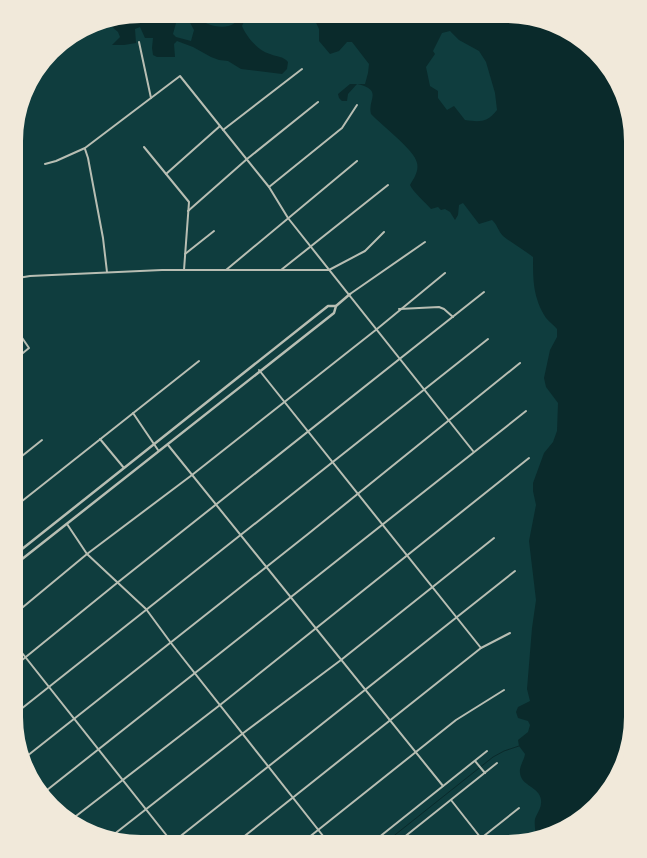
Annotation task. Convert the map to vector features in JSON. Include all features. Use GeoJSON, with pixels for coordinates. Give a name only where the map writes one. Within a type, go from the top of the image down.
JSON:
{"type":"FeatureCollection","features":[{"type":"Feature","properties":{"kind":"street"},"geometry":{"type":"LineString","coordinates":[[139,42],[151,98]]}},
{"type":"Feature","properties":{"kind":"street"},"geometry":{"type":"LineString","coordinates":[[223,130],[302,69]]}},
{"type":"Feature","properties":{"kind":"street"},"geometry":{"type":"LineString","coordinates":[[45,164],[56,162],[85,148],[180,76],[269,187],[288,218],[473,451]]}},
{"type":"Feature","properties":{"kind":"street"},"geometry":{"type":"LineString","coordinates":[[188,211],[247,159],[318,102]]}},
{"type":"Feature","properties":{"kind":"street"},"geometry":{"type":"LineString","coordinates":[[269,187],[342,128],[357,105]]}},
{"type":"Feature","properties":{"kind":"street"},"geometry":{"type":"LineString","coordinates":[[166,174],[220,126]]}},
{"type":"Feature","properties":{"kind":"street"},"geometry":{"type":"LineString","coordinates":[[144,147],[189,202],[184,270]]}},
{"type":"Feature","properties":{"kind":"street"},"geometry":{"type":"LineString","coordinates":[[85,148],[103,238],[106,272]]}},
{"type":"Feature","properties":{"kind":"street"},"geometry":{"type":"LineString","coordinates":[[226,270],[357,161]]}},
{"type":"Feature","properties":{"kind":"street"},"geometry":{"type":"LineString","coordinates":[[281,270],[388,185]]}},
{"type":"Feature","properties":{"kind":"street"},"geometry":{"type":"LineString","coordinates":[[185,254],[214,231]]}},
{"type":"Feature","properties":{"kind":"street"},"geometry":{"type":"LineString","coordinates":[[20,277],[184,270],[329,270],[365,251],[384,232]]}},
{"type":"Feature","properties":{"kind":"street"},"geometry":{"type":"LineString","coordinates":[[20,561],[334,312],[336,306],[350,294],[425,242]]}},
{"type":"Feature","properties":{"kind":"street"},"geometry":{"type":"LineString","coordinates":[[20,610],[86,554],[192,475],[445,273]]}},
{"type":"Feature","properties":{"kind":"street"},"geometry":{"type":"LineString","coordinates":[[20,662],[117,583],[484,292]]}},
{"type":"Feature","properties":{"kind":"street"},"geometry":{"type":"LineString","coordinates":[[20,551],[328,306],[336,306]]}},
{"type":"Feature","properties":{"kind":"street"},"geometry":{"type":"LineString","coordinates":[[399,310],[438,307],[444,309],[453,317]]}},
{"type":"Feature","properties":{"kind":"street"},"geometry":{"type":"LineString","coordinates":[[20,335],[29,348],[20,355]]}},
{"type":"Feature","properties":{"kind":"street"},"geometry":{"type":"LineString","coordinates":[[20,710],[488,339]]}},
{"type":"Feature","properties":{"kind":"street"},"geometry":{"type":"LineString","coordinates":[[20,503],[199,361]]}},
{"type":"Feature","properties":{"kind":"street"},"geometry":{"type":"LineString","coordinates":[[27,756],[520,363]]}},
{"type":"Feature","properties":{"kind":"street"},"geometry":{"type":"LineString","coordinates":[[259,370],[481,648]]}},
{"type":"Feature","properties":{"kind":"street"},"geometry":{"type":"LineString","coordinates":[[46,791],[473,451],[526,411]]}},
{"type":"Feature","properties":{"kind":"street"},"geometry":{"type":"LineString","coordinates":[[132,413],[160,451]]}},
{"type":"Feature","properties":{"kind":"street"},"geometry":{"type":"LineString","coordinates":[[100,439],[125,468]]}},
{"type":"Feature","properties":{"kind":"street"},"geometry":{"type":"LineString","coordinates":[[20,458],[42,440]]}},
{"type":"Feature","properties":{"kind":"street"},"geometry":{"type":"LineString","coordinates":[[168,445],[443,786]]}},
{"type":"Feature","properties":{"kind":"street"},"geometry":{"type":"LineString","coordinates":[[74,818],[220,705],[529,458]]}},
{"type":"Feature","properties":{"kind":"street"},"geometry":{"type":"LineString","coordinates":[[68,524],[86,554],[146,609],[194,673],[325,838]]}},
{"type":"Feature","properties":{"kind":"street"},"geometry":{"type":"LineString","coordinates":[[114,835],[242,734],[341,660],[431,586],[494,538]]}},
{"type":"Feature","properties":{"kind":"street"},"geometry":{"type":"LineString","coordinates":[[178,838],[515,571]]}},
{"type":"Feature","properties":{"kind":"street"},"geometry":{"type":"LineString","coordinates":[[242,838],[481,648],[510,633]]}},
{"type":"Feature","properties":{"kind":"street"},"geometry":{"type":"LineString","coordinates":[[20,650],[168,838]]}},
{"type":"Feature","properties":{"kind":"street"},"geometry":{"type":"LineString","coordinates":[[309,838],[415,751],[460,717],[504,690]]}},
{"type":"Feature","properties":{"kind":"street"},"geometry":{"type":"LineString","coordinates":[[378,838],[487,752]]}},
{"type":"Feature","properties":{"kind":"street"},"geometry":{"type":"LineString","coordinates":[[475,761],[485,773]]}},
{"type":"Feature","properties":{"kind":"street"},"geometry":{"type":"LineString","coordinates":[[403,838],[497,763]]}},
{"type":"Feature","properties":{"kind":"street"},"geometry":{"type":"LineString","coordinates":[[451,800],[481,838],[519,808]]}},
{"type":"Feature","properties":{"kind":"water"},"geometry":{"type":"Polygon","coordinates":[[[179,20],[176,23],[173,34],[176,37],[191,41],[194,30],[189,20],[201,20],[207,24],[221,27],[234,24],[237,20],[245,20],[242,26],[249,38],[261,50],[286,60],[288,62],[287,69],[282,74],[241,69],[228,61],[211,57],[177,41],[174,44],[175,57],[157,57],[153,55],[153,38],[145,38],[140,27],[135,29],[136,43],[112,45],[120,37],[118,32],[110,25],[106,25],[126,21],[179,20]]]}},
{"type":"Feature","properties":{"kind":"water"},"geometry":{"type":"Polygon","coordinates":[[[315,20],[506,20],[537,24],[573,40],[586,50],[607,74],[621,102],[627,141],[627,725],[621,756],[607,784],[586,808],[573,818],[545,832],[536,834],[535,819],[540,808],[540,796],[524,781],[520,773],[525,754],[519,746],[518,740],[528,732],[530,725],[528,721],[518,718],[516,712],[518,707],[530,701],[527,689],[536,600],[529,541],[536,505],[533,483],[544,453],[553,442],[557,431],[558,403],[546,387],[544,378],[550,350],[557,337],[557,329],[546,318],[538,303],[534,281],[533,257],[503,236],[492,220],[479,224],[463,203],[459,205],[458,215],[455,220],[450,212],[445,209],[441,210],[438,207],[431,209],[410,185],[417,169],[415,158],[404,144],[371,114],[372,92],[365,86],[357,84],[365,84],[369,64],[352,42],[347,42],[339,51],[330,54],[319,41],[319,29],[315,20]],[[450,31],[442,33],[433,51],[435,54],[426,67],[430,86],[438,91],[438,98],[447,110],[454,106],[465,120],[482,121],[490,117],[497,110],[495,93],[486,62],[479,51],[459,40],[450,31]]]}},
{"type":"Feature","properties":{"kind":"water"},"geometry":{"type":"Polygon","coordinates":[[[350,84],[357,84],[348,94],[347,101],[342,101],[338,94],[350,84]]]}},
{"type":"Feature","properties":{"kind":"waterway"},"geometry":{"type":"LineString","coordinates":[[391,838],[493,757],[519,746]]}}]}
